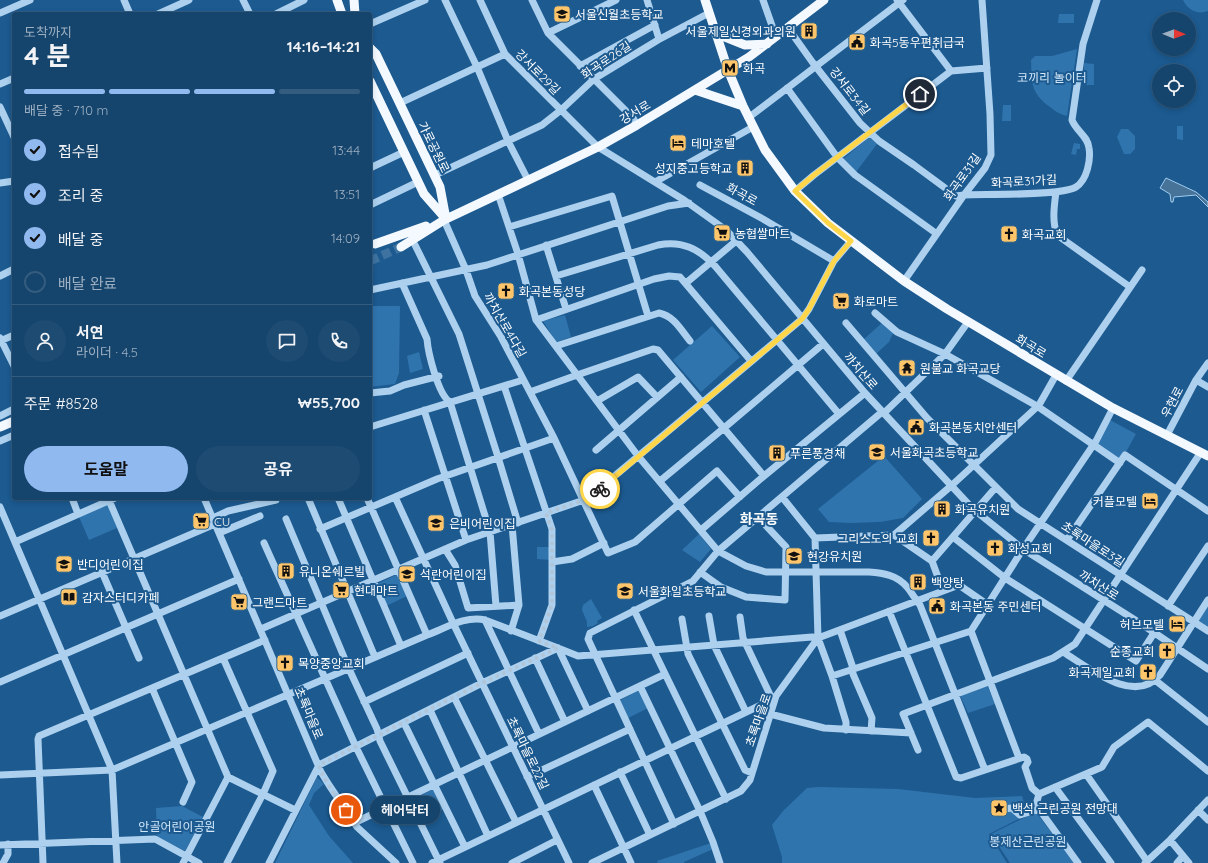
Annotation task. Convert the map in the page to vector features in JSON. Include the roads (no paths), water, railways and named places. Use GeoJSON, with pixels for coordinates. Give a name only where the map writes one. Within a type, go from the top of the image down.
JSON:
{"type":"FeatureCollection","features":[{"type":"Feature","properties":{"kind":"main road"},"geometry":{"type":"LineString","coordinates":[[336,0],[341,12]]}},
{"type":"Feature","properties":{"kind":"main road"},"geometry":{"type":"LineString","coordinates":[[354,0],[355,12]]}},
{"type":"Feature","properties":{"kind":"main road","name":"화곡로"},"geometry":{"type":"LineString","coordinates":[[705,0],[728,70],[748,118],[765,150],[795,191],[828,223],[904,281],[968,322],[1114,408],[1204,454]]}},
{"type":"Feature","properties":{"kind":"main road","name":"강서로"},"geometry":{"type":"LineString","coordinates":[[375,244],[445,219],[598,148],[749,57],[824,0]]}},
{"type":"Feature","properties":{"kind":"main road"},"geometry":{"type":"LineString","coordinates":[[716,33],[745,45],[767,44]]}},
{"type":"Feature","properties":{"kind":"main road","name":"가로공원로"},"geometry":{"type":"LineString","coordinates":[[372,50],[376,54],[435,175],[440,187],[445,219]]}},
{"type":"Feature","properties":{"kind":"main road"},"geometry":{"type":"LineString","coordinates":[[372,86],[424,194],[445,219]]}},
{"type":"Feature","properties":{"kind":"main road"},"geometry":{"type":"LineString","coordinates":[[695,90],[743,106]]}},
{"type":"Feature","properties":{"kind":"main road","name":"강서로"},"geometry":{"type":"LineString","coordinates":[[401,247],[445,219]]}},
{"type":"Feature","properties":{"kind":"main road"},"geometry":{"type":"LineString","coordinates":[[0,427],[12,422]]}},
{"type":"Feature","properties":{"kind":"street"},"geometry":{"type":"LineString","coordinates":[[0,13],[30,0]]}},
{"type":"Feature","properties":{"kind":"street"},"geometry":{"type":"LineString","coordinates":[[124,0],[129,12]]}},
{"type":"Feature","properties":{"kind":"street"},"geometry":{"type":"LineString","coordinates":[[162,12],[189,0]]}},
{"type":"Feature","properties":{"kind":"street"},"geometry":{"type":"LineString","coordinates":[[243,0],[249,12]]}},
{"type":"Feature","properties":{"kind":"street"},"geometry":{"type":"LineString","coordinates":[[280,12],[304,0]]}},
{"type":"Feature","properties":{"kind":"street"},"geometry":{"type":"LineString","coordinates":[[372,23],[425,0]]}},
{"type":"Feature","properties":{"kind":"street"},"geometry":{"type":"LineString","coordinates":[[445,0],[477,67],[508,141],[528,180]]}},
{"type":"Feature","properties":{"kind":"street","name":"강서로29길"},"geometry":{"type":"LineString","coordinates":[[480,0],[505,54],[598,148]]}},
{"type":"Feature","properties":{"kind":"street"},"geometry":{"type":"LineString","coordinates":[[532,0],[548,33],[632,118],[637,125]]}},
{"type":"Feature","properties":{"kind":"street"},"geometry":{"type":"LineString","coordinates":[[548,33],[616,0]]}},
{"type":"Feature","properties":{"kind":"street"},"geometry":{"type":"LineString","coordinates":[[647,0],[659,39]]}},
{"type":"Feature","properties":{"kind":"street"},"geometry":{"type":"LineString","coordinates":[[763,0],[776,36]]}},
{"type":"Feature","properties":{"kind":"street","name":"화곡로31길"},"geometry":{"type":"LineString","coordinates":[[904,281],[964,195],[985,168],[991,155],[982,0]]}},
{"type":"Feature","properties":{"kind":"street","name":"화곡로31가길"},"geometry":{"type":"LineString","coordinates":[[964,195],[1056,192],[1076,187],[1082,181],[1088,171],[1090,149],[1087,140],[1074,125],[1072,120],[1083,44],[1097,0]]}},
{"type":"Feature","properties":{"kind":"street"},"geometry":{"type":"LineString","coordinates":[[748,118],[900,1],[951,71]]}},
{"type":"Feature","properties":{"kind":"street","name":"화곡로26길"},"geometry":{"type":"LineString","coordinates":[[435,175],[542,125],[594,79],[659,39],[709,13]]}},
{"type":"Feature","properties":{"kind":"street"},"geometry":{"type":"LineString","coordinates":[[580,66],[655,25]]}},
{"type":"Feature","properties":{"kind":"street","name":"강서로34길"},"geometry":{"type":"LineString","coordinates":[[788,28],[860,123],[870,133],[956,196],[964,195]]}},
{"type":"Feature","properties":{"kind":"street"},"geometry":{"type":"LineString","coordinates":[[400,103],[505,54]]}},
{"type":"Feature","properties":{"kind":"street"},"geometry":{"type":"LineString","coordinates":[[795,191],[951,71],[987,68]]}},
{"type":"Feature","properties":{"kind":"street"},"geometry":{"type":"LineString","coordinates":[[0,84],[12,79]]}},
{"type":"Feature","properties":{"kind":"street"},"geometry":{"type":"LineString","coordinates":[[787,88],[837,158],[855,175],[937,234]]}},
{"type":"Feature","properties":{"kind":"street"},"geometry":{"type":"LineString","coordinates":[[0,107],[12,133]]}},
{"type":"Feature","properties":{"kind":"street"},"geometry":{"type":"LineString","coordinates":[[655,182],[753,126]]}},
{"type":"Feature","properties":{"kind":"street","name":"까치산로"},"geometry":{"type":"LineString","coordinates":[[598,148],[689,203],[726,230],[865,393],[975,511],[1022,549],[1208,669]]}},
{"type":"Feature","properties":{"kind":"street"},"geometry":{"type":"LineString","coordinates":[[372,167],[404,152]]}},
{"type":"Feature","properties":{"kind":"street"},"geometry":{"type":"LineString","coordinates":[[0,183],[12,181]]}},
{"type":"Feature","properties":{"kind":"street"},"geometry":{"type":"LineString","coordinates":[[372,203],[418,182]]}},
{"type":"Feature","properties":{"kind":"street","name":"화곡로"},"geometry":{"type":"LineString","coordinates":[[700,185],[763,219],[834,261]]}},
{"type":"Feature","properties":{"kind":"street"},"geometry":{"type":"LineString","coordinates":[[1056,192],[1053,212],[1054,227],[1057,235],[1130,287]]}},
{"type":"Feature","properties":{"kind":"street"},"geometry":{"type":"LineString","coordinates":[[498,194],[518,254],[536,320],[638,456],[718,551],[746,566],[766,572],[885,573],[895,577],[906,585],[920,605],[985,770]]}},
{"type":"Feature","properties":{"kind":"street"},"geometry":{"type":"LineString","coordinates":[[509,227],[612,196],[648,316]]}},
{"type":"Feature","properties":{"kind":"street"},"geometry":{"type":"LineString","coordinates":[[372,290],[487,265],[668,206],[689,203]]}},
{"type":"Feature","properties":{"kind":"street","name":"까치산로4다길"},"geometry":{"type":"LineString","coordinates":[[445,219],[475,296],[501,337],[554,438],[608,553],[635,542],[679,504]]}},
{"type":"Feature","properties":{"kind":"street"},"geometry":{"type":"LineString","coordinates":[[686,283],[736,241]]}},
{"type":"Feature","properties":{"kind":"street"},"geometry":{"type":"LineString","coordinates":[[261,629],[466,540],[584,500],[802,319],[809,309],[834,261],[851,241]]}},
{"type":"Feature","properties":{"kind":"street"},"geometry":{"type":"LineString","coordinates":[[556,276],[658,245],[670,243],[688,246],[697,250],[711,262],[839,414]]}},
{"type":"Feature","properties":{"kind":"street"},"geometry":{"type":"LineString","coordinates":[[415,245],[459,334],[498,457],[515,524],[519,605],[511,631]]}},
{"type":"Feature","properties":{"kind":"street"},"geometry":{"type":"LineString","coordinates":[[546,245],[566,309]]}},
{"type":"Feature","properties":{"kind":"street"},"geometry":{"type":"LineString","coordinates":[[0,276],[12,270]]}},
{"type":"Feature","properties":{"kind":"street"},"geometry":{"type":"LineString","coordinates":[[1066,381],[1142,270]]}},
{"type":"Feature","properties":{"kind":"street"},"geometry":{"type":"LineString","coordinates":[[536,320],[638,284],[668,276],[680,277],[751,361]]}},
{"type":"Feature","properties":{"kind":"street"},"geometry":{"type":"LineString","coordinates":[[402,283],[427,339],[428,347],[445,399],[450,402],[490,532],[496,606]]}},
{"type":"Feature","properties":{"kind":"street"},"geometry":{"type":"LineString","coordinates":[[556,346],[659,313],[665,314],[672,318],[690,341]]}},
{"type":"Feature","properties":{"kind":"street"},"geometry":{"type":"LineString","coordinates":[[875,313],[897,332],[945,354],[1037,406],[1120,463]]}},
{"type":"Feature","properties":{"kind":"street"},"geometry":{"type":"LineString","coordinates":[[674,824],[588,639],[590,633],[693,581],[718,551],[906,393],[945,354],[968,322]]}},
{"type":"Feature","properties":{"kind":"street","name":"초록마을로3길"},"geometry":{"type":"LineString","coordinates":[[846,323],[927,418],[1018,509],[1208,631]]}},
{"type":"Feature","properties":{"kind":"street"},"geometry":{"type":"LineString","coordinates":[[12,336],[0,340],[12,362]]}},
{"type":"Feature","properties":{"kind":"street"},"geometry":{"type":"LineString","coordinates":[[660,481],[823,344]]}},
{"type":"Feature","properties":{"kind":"street"},"geometry":{"type":"LineString","coordinates":[[530,392],[577,374],[653,350],[658,350],[764,476]]}},
{"type":"Feature","properties":{"kind":"street","name":"우현로"},"geometry":{"type":"LineString","coordinates":[[1167,435],[1196,380],[1208,363]]}},
{"type":"Feature","properties":{"kind":"street"},"geometry":{"type":"LineString","coordinates":[[894,535],[951,486],[1037,406],[1056,375]]}},
{"type":"Feature","properties":{"kind":"street"},"geometry":{"type":"LineString","coordinates":[[372,393],[390,391],[404,385],[437,376]]}},
{"type":"Feature","properties":{"kind":"street"},"geometry":{"type":"LineString","coordinates":[[597,400],[638,377],[657,398]]}},
{"type":"Feature","properties":{"kind":"street"},"geometry":{"type":"LineString","coordinates":[[596,450],[681,377]]}},
{"type":"Feature","properties":{"kind":"street"},"geometry":{"type":"LineString","coordinates":[[372,426],[523,380]]}},
{"type":"Feature","properties":{"kind":"street","name":"우현로"},"geometry":{"type":"LineString","coordinates":[[1196,380],[1208,387]]}},
{"type":"Feature","properties":{"kind":"street"},"geometry":{"type":"LineString","coordinates":[[504,386],[552,530],[552,605],[539,641]]}},
{"type":"Feature","properties":{"kind":"street"},"geometry":{"type":"LineString","coordinates":[[701,530],[865,393]]}},
{"type":"Feature","properties":{"kind":"street"},"geometry":{"type":"LineString","coordinates":[[832,676],[971,631],[1022,549],[1093,444],[1114,408]]}},
{"type":"Feature","properties":{"kind":"street"},"geometry":{"type":"LineString","coordinates":[[0,416],[12,410]]}},
{"type":"Feature","properties":{"kind":"street"},"geometry":{"type":"LineString","coordinates":[[424,410],[444,476],[466,540]]}},
{"type":"Feature","properties":{"kind":"street"},"geometry":{"type":"LineString","coordinates":[[0,441],[12,436]]}},
{"type":"Feature","properties":{"kind":"street"},"geometry":{"type":"LineString","coordinates":[[320,529],[444,476],[554,438]]}},
{"type":"Feature","properties":{"kind":"street"},"geometry":{"type":"LineString","coordinates":[[918,750],[903,714],[955,693],[1053,658],[1075,644],[1176,491],[1204,454]]}},
{"type":"Feature","properties":{"kind":"street"},"geometry":{"type":"LineString","coordinates":[[1067,540],[1124,455],[1208,511]]}},
{"type":"Feature","properties":{"kind":"street"},"geometry":{"type":"LineString","coordinates":[[679,504],[717,471],[740,497]]}},
{"type":"Feature","properties":{"kind":"street"},"geometry":{"type":"LineString","coordinates":[[932,561],[996,487]]}},
{"type":"Feature","properties":{"kind":"street","name":"초록마을로22길"},"geometry":{"type":"LineString","coordinates":[[395,497],[454,625],[569,863]]}},
{"type":"Feature","properties":{"kind":"street"},"geometry":{"type":"LineString","coordinates":[[782,497],[815,538],[818,638],[832,676],[846,722],[846,730]]}},
{"type":"Feature","properties":{"kind":"street"},"geometry":{"type":"LineString","coordinates":[[73,500],[78,514]]}},
{"type":"Feature","properties":{"kind":"street"},"geometry":{"type":"LineString","coordinates":[[15,542],[109,500]]}},
{"type":"Feature","properties":{"kind":"street"},"geometry":{"type":"LineString","coordinates":[[111,500],[121,529],[228,777],[295,810]]}},
{"type":"Feature","properties":{"kind":"street","name":"초록마을로"},"geometry":{"type":"LineString","coordinates":[[205,500],[321,772],[357,827],[396,863]]}},
{"type":"Feature","properties":{"kind":"street"},"geometry":{"type":"LineString","coordinates":[[0,616],[134,558],[214,521],[228,511],[269,500]]}},
{"type":"Feature","properties":{"kind":"street"},"geometry":{"type":"LineString","coordinates":[[309,500],[375,658]]}},
{"type":"Feature","properties":{"kind":"street"},"geometry":{"type":"LineString","coordinates":[[339,500],[401,646]]}},
{"type":"Feature","properties":{"kind":"street"},"geometry":{"type":"LineString","coordinates":[[368,500],[427,636]]}},
{"type":"Feature","properties":{"kind":"street"},"geometry":{"type":"LineString","coordinates":[[0,507],[112,770],[117,863]]}},
{"type":"Feature","properties":{"kind":"street"},"geometry":{"type":"LineString","coordinates":[[219,533],[260,516]]}},
{"type":"Feature","properties":{"kind":"street"},"geometry":{"type":"LineString","coordinates":[[700,572],[721,587],[746,597],[785,600],[786,547],[758,517]]}},
{"type":"Feature","properties":{"kind":"street"},"geometry":{"type":"LineString","coordinates":[[286,519],[380,741],[408,797],[437,862],[721,723],[763,704],[774,701],[743,638],[740,617]]}},
{"type":"Feature","properties":{"kind":"street"},"geometry":{"type":"LineString","coordinates":[[815,538],[894,535],[932,561],[943,591]]}},
{"type":"Feature","properties":{"kind":"street"},"geometry":{"type":"LineString","coordinates":[[953,537],[1005,578],[1136,661],[1154,633]]}},
{"type":"Feature","properties":{"kind":"street"},"geometry":{"type":"LineString","coordinates":[[264,542],[356,747],[413,863]]}},
{"type":"Feature","properties":{"kind":"street"},"geometry":{"type":"LineString","coordinates":[[552,562],[572,559],[604,543]]}},
{"type":"Feature","properties":{"kind":"street"},"geometry":{"type":"LineString","coordinates":[[1168,606],[1208,546]]}},
{"type":"Feature","properties":{"kind":"street"},"geometry":{"type":"LineString","coordinates":[[445,549],[455,565],[468,608],[519,605]]}},
{"type":"Feature","properties":{"kind":"street"},"geometry":{"type":"LineString","coordinates":[[102,572],[139,658]]}},
{"type":"Feature","properties":{"kind":"street"},"geometry":{"type":"LineString","coordinates":[[0,682],[157,613],[239,579]]}},
{"type":"Feature","properties":{"kind":"street"},"geometry":{"type":"LineString","coordinates":[[0,775],[112,770],[401,646],[454,625],[478,618],[578,656],[596,656],[812,636],[818,638],[959,585],[988,605]]}},
{"type":"Feature","properties":{"kind":"street"},"geometry":{"type":"LineString","coordinates":[[1063,652],[1108,680],[1133,687],[1144,686],[1155,680],[1208,600]]}},
{"type":"Feature","properties":{"kind":"street"},"geometry":{"type":"LineString","coordinates":[[634,610],[726,799]]}},
{"type":"Feature","properties":{"kind":"street"},"geometry":{"type":"LineString","coordinates":[[889,611],[956,777],[961,778],[1024,757],[1028,762],[1025,767],[1032,788],[1039,794]]}},
{"type":"Feature","properties":{"kind":"street"},"geometry":{"type":"LineString","coordinates":[[709,616],[714,645],[746,712]]}},
{"type":"Feature","properties":{"kind":"street"},"geometry":{"type":"LineString","coordinates":[[682,619],[688,654],[744,770],[752,773]]}},
{"type":"Feature","properties":{"kind":"street"},"geometry":{"type":"LineString","coordinates":[[485,620],[539,734]]}},
{"type":"Feature","properties":{"kind":"street"},"geometry":{"type":"LineString","coordinates":[[840,630],[852,669],[872,718],[871,731]]}},
{"type":"Feature","properties":{"kind":"street"},"geometry":{"type":"LineString","coordinates":[[971,631],[1019,758]]}},
{"type":"Feature","properties":{"kind":"street","name":"초록마을로"},"geometry":{"type":"LineString","coordinates":[[592,863],[601,861],[650,835],[741,792],[750,780],[776,696],[818,638]]}},
{"type":"Feature","properties":{"kind":"street"},"geometry":{"type":"LineString","coordinates":[[43,863],[39,736],[265,640]]}},
{"type":"Feature","properties":{"kind":"street"},"geometry":{"type":"LineString","coordinates":[[269,863],[319,765],[482,683],[558,648]]}},
{"type":"Feature","properties":{"kind":"street"},"geometry":{"type":"LineString","coordinates":[[558,648],[588,710]]}},
{"type":"Feature","properties":{"kind":"street"},"geometry":{"type":"LineString","coordinates":[[364,702],[468,653]]}},
{"type":"Feature","properties":{"kind":"street"},"geometry":{"type":"LineString","coordinates":[[223,658],[273,771],[263,794],[227,863]]}},
{"type":"Feature","properties":{"kind":"street"},"geometry":{"type":"LineString","coordinates":[[535,658],[565,722]]}},
{"type":"Feature","properties":{"kind":"street"},"geometry":{"type":"LineString","coordinates":[[354,823],[665,674]]}},
{"type":"Feature","properties":{"kind":"street"},"geometry":{"type":"LineString","coordinates":[[1155,680],[1208,722]]}},
{"type":"Feature","properties":{"kind":"street"},"geometry":{"type":"LineString","coordinates":[[640,686],[700,811],[714,842],[720,863]]}},
{"type":"Feature","properties":{"kind":"street"},"geometry":{"type":"LineString","coordinates":[[152,688],[192,782],[184,802]]}},
{"type":"Feature","properties":{"kind":"street"},"geometry":{"type":"LineString","coordinates":[[454,697],[516,822]]}},
{"type":"Feature","properties":{"kind":"street"},"geometry":{"type":"LineString","coordinates":[[430,710],[488,836]]}},
{"type":"Feature","properties":{"kind":"street"},"geometry":{"type":"LineString","coordinates":[[770,714],[824,728],[911,733]]}},
{"type":"Feature","properties":{"kind":"street"},"geometry":{"type":"LineString","coordinates":[[1039,794],[1102,767],[1114,747],[1148,722],[1208,771]]}},
{"type":"Feature","properties":{"kind":"street"},"geometry":{"type":"LineString","coordinates":[[404,723],[465,847]]}},
{"type":"Feature","properties":{"kind":"street"},"geometry":{"type":"LineString","coordinates":[[527,777],[630,729]]}},
{"type":"Feature","properties":{"kind":"street"},"geometry":{"type":"LineString","coordinates":[[620,772],[650,835]]}},
{"type":"Feature","properties":{"kind":"street"},"geometry":{"type":"LineString","coordinates":[[1086,774],[1146,862],[1170,840],[1208,800]]}},
{"type":"Feature","properties":{"kind":"street"},"geometry":{"type":"LineString","coordinates":[[185,860],[228,777]]}},
{"type":"Feature","properties":{"kind":"street"},"geometry":{"type":"LineString","coordinates":[[594,785],[631,863]]}},
{"type":"Feature","properties":{"kind":"street"},"geometry":{"type":"LineString","coordinates":[[1055,787],[1111,863]]}},
{"type":"Feature","properties":{"kind":"street"},"geometry":{"type":"LineString","coordinates":[[1039,794],[1037,801],[1038,809],[1078,863]]}},
{"type":"Feature","properties":{"kind":"street"},"geometry":{"type":"LineString","coordinates":[[1004,809],[1012,808],[1020,815],[1038,809]]}},
{"type":"Feature","properties":{"kind":"street"},"geometry":{"type":"LineString","coordinates":[[1198,810],[1208,820]]}},
{"type":"Feature","properties":{"kind":"street"},"geometry":{"type":"LineString","coordinates":[[0,845],[42,842],[155,839],[185,860],[199,863]]}},
{"type":"Feature","properties":{"kind":"street"},"geometry":{"type":"LineString","coordinates":[[512,863],[557,840]]}},
{"type":"Feature","properties":{"kind":"street"},"geometry":{"type":"LineString","coordinates":[[1170,840],[1189,863]]}},
{"type":"Feature","properties":{"kind":"street"},"geometry":{"type":"LineString","coordinates":[[3,863],[8,854],[8,844]]}},
{"type":"Feature","properties":{"kind":"street"},"geometry":{"type":"LineString","coordinates":[[1177,863],[1183,856]]}},
{"type":"Feature","properties":{"kind":"tunnel"},"geometry":{"type":"LineString","coordinates":[[372,260],[401,247]]}},
{"type":"Feature","properties":{"kind":"place","name":"서울신월초등학교"},"geometry":{"type":"Point","coordinates":[562,14]}},
{"type":"Feature","properties":{"kind":"place","name":"서울제일신경외과의원"},"geometry":{"type":"Point","coordinates":[809,31]}},
{"type":"Feature","properties":{"kind":"place","name":"화곡5동우편취급국"},"geometry":{"type":"Point","coordinates":[857,42]}},
{"type":"Feature","properties":{"kind":"place","name":"화곡"},"geometry":{"type":"Point","coordinates":[730,68]}},
{"type":"Feature","properties":{"kind":"place","name":"테마호텔"},"geometry":{"type":"Point","coordinates":[678,143]}},
{"type":"Feature","properties":{"kind":"place","name":"성지중고등학교"},"geometry":{"type":"Point","coordinates":[745,168]}},
{"type":"Feature","properties":{"kind":"place","name":"농협쌀마트"},"geometry":{"type":"Point","coordinates":[722,233]}},
{"type":"Feature","properties":{"kind":"place","name":"화곡교회"},"geometry":{"type":"Point","coordinates":[1009,234]}},
{"type":"Feature","properties":{"kind":"place","name":"화곡본동성당"},"geometry":{"type":"Point","coordinates":[506,291]}},
{"type":"Feature","properties":{"kind":"place","name":"화로마트"},"geometry":{"type":"Point","coordinates":[841,301]}},
{"type":"Feature","properties":{"kind":"place","name":"원불교 화곡교당"},"geometry":{"type":"Point","coordinates":[907,368]}},
{"type":"Feature","properties":{"kind":"place","name":"화곡본동치안센터"},"geometry":{"type":"Point","coordinates":[916,427]}},
{"type":"Feature","properties":{"kind":"place","name":"서울화곡초등학교"},"geometry":{"type":"Point","coordinates":[877,452]}},
{"type":"Feature","properties":{"kind":"place","name":"푸른풍경채"},"geometry":{"type":"Point","coordinates":[777,453]}},
{"type":"Feature","properties":{"kind":"place","name":"커플모텔"},"geometry":{"type":"Point","coordinates":[1150,501]}},
{"type":"Feature","properties":{"kind":"place","name":"화곡유치원"},"geometry":{"type":"Point","coordinates":[942,509]}},
{"type":"Feature","properties":{"kind":"place","name":"CU"},"geometry":{"type":"Point","coordinates":[201,521]}},
{"type":"Feature","properties":{"kind":"place","name":"은비어린이집"},"geometry":{"type":"Point","coordinates":[436,523]}},
{"type":"Feature","properties":{"kind":"place","name":"그리스도의 교회"},"geometry":{"type":"Point","coordinates":[931,538]}},
{"type":"Feature","properties":{"kind":"place","name":"화성교회"},"geometry":{"type":"Point","coordinates":[995,548]}},
{"type":"Feature","properties":{"kind":"place","name":"현강유치원"},"geometry":{"type":"Point","coordinates":[794,556]}},
{"type":"Feature","properties":{"kind":"place","name":"반디어린이집"},"geometry":{"type":"Point","coordinates":[64,564]}},
{"type":"Feature","properties":{"kind":"place","name":"유니온쉐르빌"},"geometry":{"type":"Point","coordinates":[286,571]}},
{"type":"Feature","properties":{"kind":"place","name":"석란어린이집"},"geometry":{"type":"Point","coordinates":[407,574]}},
{"type":"Feature","properties":{"kind":"place","name":"백양탕"},"geometry":{"type":"Point","coordinates":[918,582]}},
{"type":"Feature","properties":{"kind":"place","name":"현대마트"},"geometry":{"type":"Point","coordinates":[341,590]}},
{"type":"Feature","properties":{"kind":"place","name":"서울화일초등학교"},"geometry":{"type":"Point","coordinates":[625,591]}},
{"type":"Feature","properties":{"kind":"place","name":"감자스터디카페"},"geometry":{"type":"Point","coordinates":[69,597]}},
{"type":"Feature","properties":{"kind":"place","name":"그랜드마트"},"geometry":{"type":"Point","coordinates":[239,602]}},
{"type":"Feature","properties":{"kind":"place","name":"화곡본동 주민센터"},"geometry":{"type":"Point","coordinates":[937,606]}},
{"type":"Feature","properties":{"kind":"place","name":"허브모텔"},"geometry":{"type":"Point","coordinates":[1177,624]}},
{"type":"Feature","properties":{"kind":"place","name":"순종교회"},"geometry":{"type":"Point","coordinates":[1167,651]}},
{"type":"Feature","properties":{"kind":"place","name":"목양중앙교회"},"geometry":{"type":"Point","coordinates":[285,663]}},
{"type":"Feature","properties":{"kind":"place","name":"화곡제일교회"},"geometry":{"type":"Point","coordinates":[1148,672]}},
{"type":"Feature","properties":{"kind":"place","name":"백석 근린공원 전망대"},"geometry":{"type":"Point","coordinates":[999,808]}},
{"type":"Feature","properties":{"kind":"place","name":"헤어닥터"},"geometry":{"type":"Point","coordinates":[346,810]}},
{"type":"Feature","properties":{"kind":"district","name":"화곡동"},"geometry":{"type":"Point","coordinates":[759,519]}},
{"type":"Feature","properties":{"kind":"park label","name":"코끼리 놀이터"},"geometry":{"type":"Point","coordinates":[1052,77]}},
{"type":"Feature","properties":{"kind":"park label","name":"안골어린이공원"},"geometry":{"type":"Point","coordinates":[177,826]}},
{"type":"Feature","properties":{"kind":"park label","name":"봉제산근린공원"},"geometry":{"type":"Point","coordinates":[1028,841]}}]}
